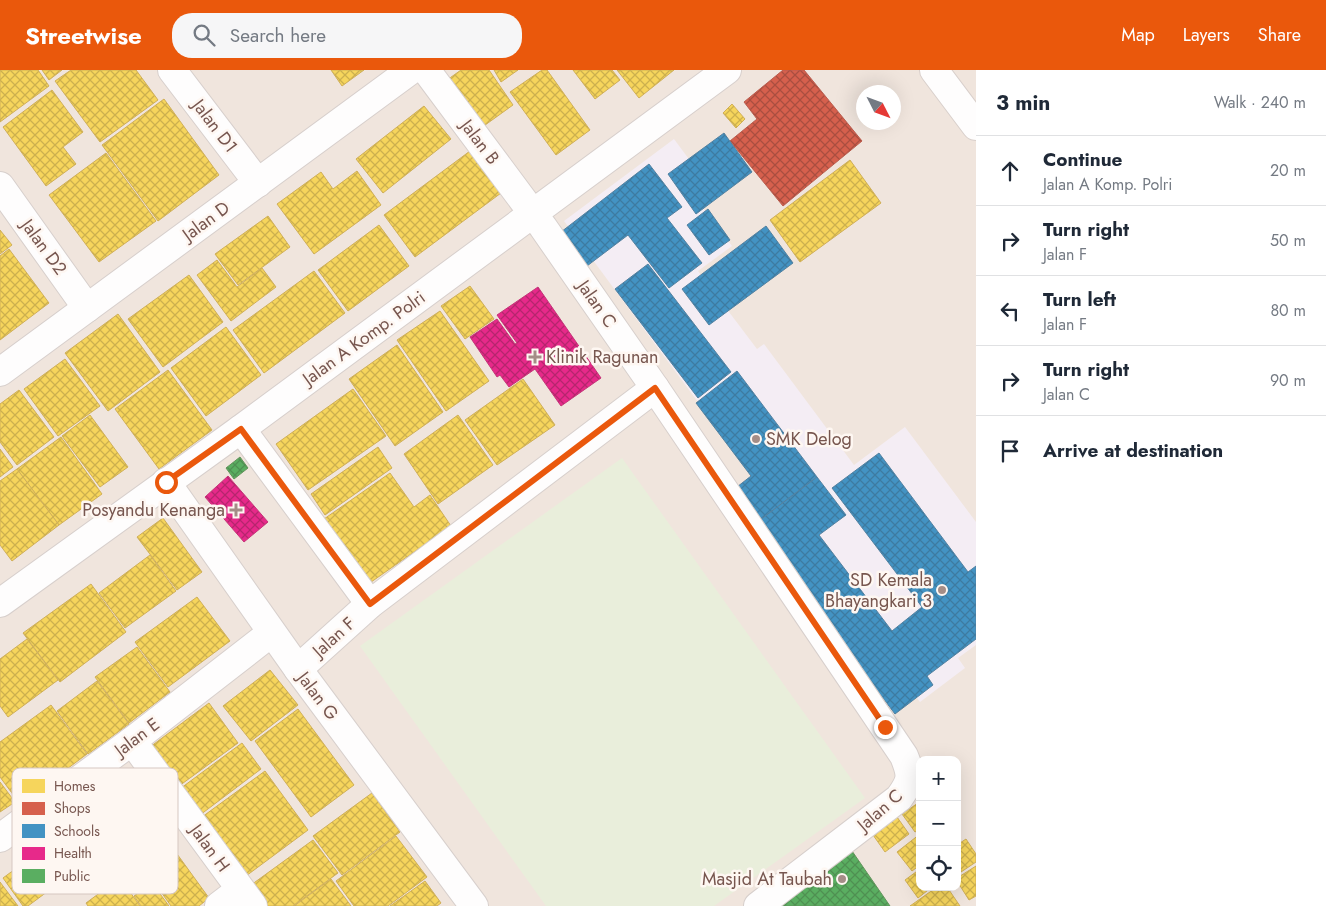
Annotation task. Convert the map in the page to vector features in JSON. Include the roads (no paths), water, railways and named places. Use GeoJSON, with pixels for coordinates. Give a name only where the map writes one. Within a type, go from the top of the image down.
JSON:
{"type":"FeatureCollection","features":[{"type":"Feature","properties":{"kind":"street","name":"Jalan D1"},"geometry":{"type":"LineString","coordinates":[[172,70],[258,183]]}},
{"type":"Feature","properties":{"kind":"street","name":"Jalan D"},"geometry":{"type":"LineString","coordinates":[[0,372],[411,70]]}},
{"type":"Feature","properties":{"kind":"street","name":"Jalan B"},"geometry":{"type":"LineString","coordinates":[[426,70],[533,213]]}},
{"type":"Feature","properties":{"kind":"street","name":"Jalan A Komp. Polri"},"geometry":{"type":"LineString","coordinates":[[0,603],[241,429],[727,70]]}},
{"type":"Feature","properties":{"kind":"street"},"geometry":{"type":"LineString","coordinates":[[934,70],[976,126]]}},
{"type":"Feature","properties":{"kind":"street","name":"Jalan D2"},"geometry":{"type":"LineString","coordinates":[[0,186],[87,308]]}},
{"type":"Feature","properties":{"kind":"street","name":"Jalan C"},"geometry":{"type":"LineString","coordinates":[[533,213],[655,388],[895,742],[904,756],[910,771],[910,782],[899,798],[758,906]]}},
{"type":"Feature","properties":{"kind":"street","name":"Jalan F"},"geometry":{"type":"LineString","coordinates":[[298,670],[370,604],[655,388]]}},
{"type":"Feature","properties":{"kind":"street","name":"Jalan F"},"geometry":{"type":"LineString","coordinates":[[241,429],[370,604]]}},
{"type":"Feature","properties":{"kind":"street","name":"Jalan G"},"geometry":{"type":"LineString","coordinates":[[166,482],[298,670],[474,906]]}},
{"type":"Feature","properties":{"kind":"street","name":"Jalan E"},"geometry":{"type":"LineString","coordinates":[[95,768],[272,633]]}},
{"type":"Feature","properties":{"kind":"street","name":"Jalan H"},"geometry":{"type":"LineString","coordinates":[[132,741],[152,768]]}},
{"type":"Feature","properties":{"kind":"street","name":"Jalan H"},"geometry":{"type":"LineString","coordinates":[[178,804],[247,898]]}},
{"type":"Feature","properties":{"kind":"street","name":"Jalan E"},"geometry":{"type":"LineString","coordinates":[[0,838],[12,829]]}},
{"type":"Feature","properties":{"kind":"street"},"geometry":{"type":"LineString","coordinates":[[219,906],[247,898]]}},
{"type":"Feature","properties":{"kind":"place","name":"Klinik Ragunan"},"geometry":{"type":"Point","coordinates":[535,357]}},
{"type":"Feature","properties":{"kind":"place","name":"SMK Delog"},"geometry":{"type":"Point","coordinates":[756,439]}},
{"type":"Feature","properties":{"kind":"place","name":"Posyandu Kenanga"},"geometry":{"type":"Point","coordinates":[236,510]}},
{"type":"Feature","properties":{"kind":"place","name":"SD Kemala Bhayangkari 3"},"geometry":{"type":"Point","coordinates":[942,590]}},
{"type":"Feature","properties":{"kind":"place","name":"Masjid At Taubah"},"geometry":{"type":"Point","coordinates":[842,879]}}]}
